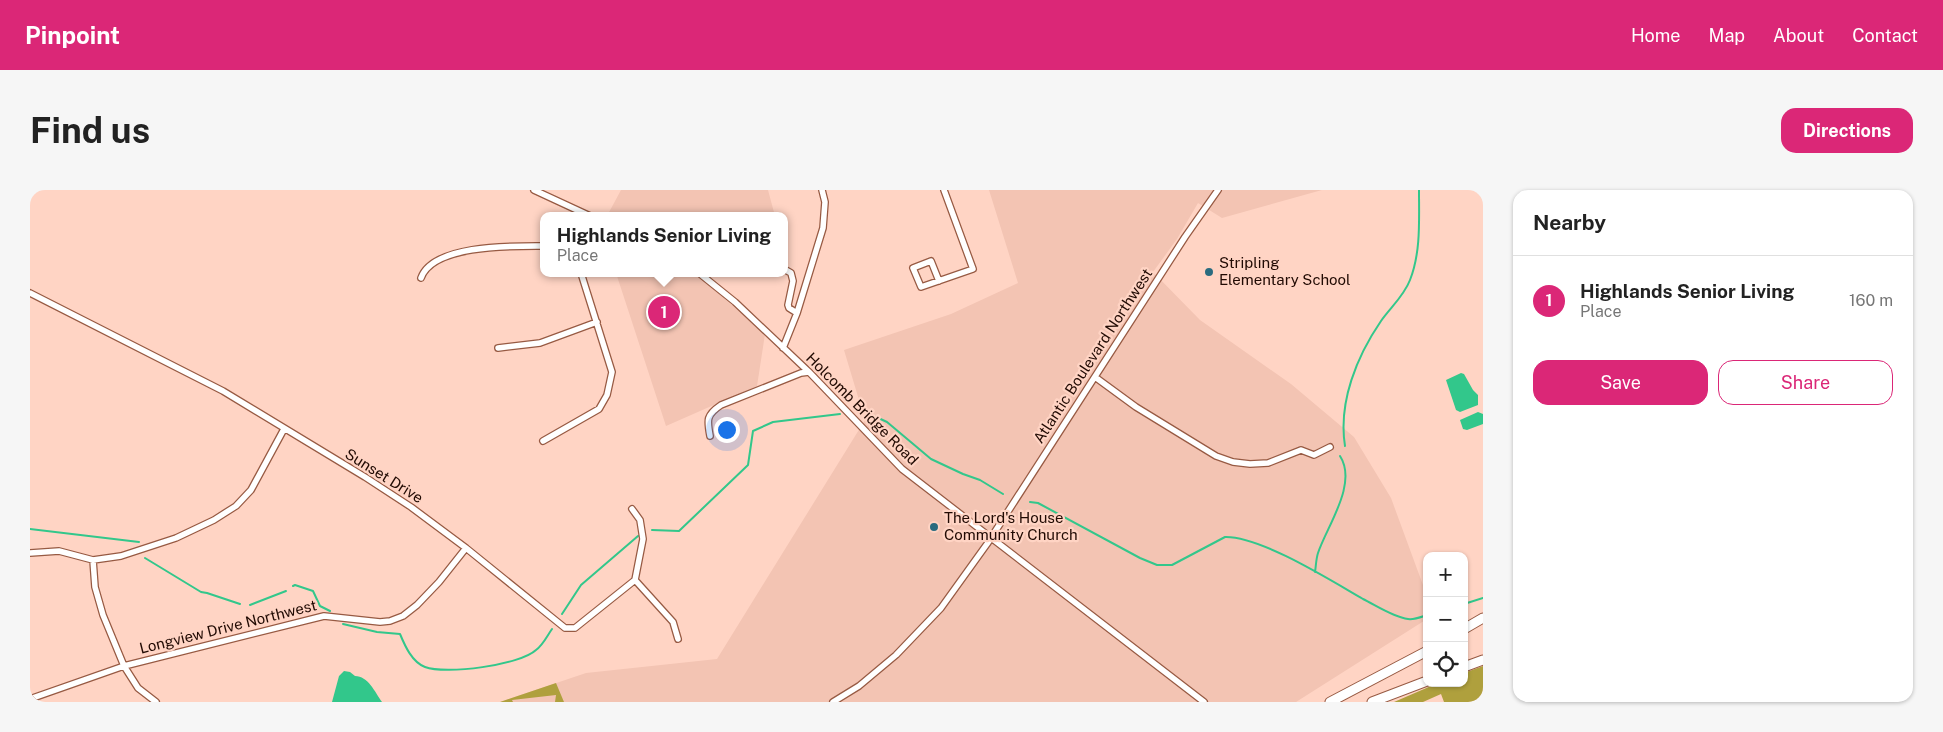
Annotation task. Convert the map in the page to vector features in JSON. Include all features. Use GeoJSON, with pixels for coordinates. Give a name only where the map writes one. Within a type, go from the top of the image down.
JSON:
{"type":"FeatureCollection","features":[{"type":"Feature","properties":{"kind":"highway"},"geometry":{"type":"LineString","coordinates":[[1468,627],[1483,618]]}},
{"type":"Feature","properties":{"kind":"highway"},"geometry":{"type":"LineString","coordinates":[[1330,702],[1423,653]]}},
{"type":"Feature","properties":{"kind":"highway"},"geometry":{"type":"LineString","coordinates":[[1468,666],[1483,660]]}},
{"type":"Feature","properties":{"kind":"highway"},"geometry":{"type":"LineString","coordinates":[[1372,702],[1423,682]]}},
{"type":"Feature","properties":{"kind":"street"},"geometry":{"type":"LineString","coordinates":[[534,190],[581,212]]}},
{"type":"Feature","properties":{"kind":"street"},"geometry":{"type":"LineString","coordinates":[[783,348],[797,313],[824,222],[825,202],[822,190]]}},
{"type":"Feature","properties":{"kind":"street"},"geometry":{"type":"LineString","coordinates":[[939,281],[931,261],[913,268],[921,287],[939,281],[973,269],[944,190]]}},
{"type":"Feature","properties":{"kind":"street","name":"Atlantic Boulevard Northwest"},"geometry":{"type":"LineString","coordinates":[[833,702],[860,686],[896,656],[941,608],[991,537],[1185,237],[1218,190]]}},
{"type":"Feature","properties":{"kind":"street"},"geometry":{"type":"LineString","coordinates":[[421,278],[424,269],[441,259],[464,251],[498,246],[540,246]]}},
{"type":"Feature","properties":{"kind":"street"},"geometry":{"type":"LineString","coordinates":[[788,271],[791,273],[793,281],[788,305],[789,308],[797,313]]}},
{"type":"Feature","properties":{"kind":"street"},"geometry":{"type":"LineString","coordinates":[[543,440],[599,409],[607,395],[612,372],[582,277]]}},
{"type":"Feature","properties":{"kind":"street","name":"Holcomb Bridge Road"},"geometry":{"type":"LineString","coordinates":[[704,277],[735,302],[809,372],[902,469],[1204,702]]}},
{"type":"Feature","properties":{"kind":"street","name":"Sunset Drive"},"geometry":{"type":"LineString","coordinates":[[30,293],[222,391],[411,507],[466,548],[565,628],[575,628],[635,580]]}},
{"type":"Feature","properties":{"kind":"street"},"geometry":{"type":"LineString","coordinates":[[498,348],[540,342],[597,322]]}},
{"type":"Feature","properties":{"kind":"street"},"geometry":{"type":"LineString","coordinates":[[710,436],[707,420],[712,410],[721,404],[801,373],[809,372]]}},
{"type":"Feature","properties":{"kind":"street"},"geometry":{"type":"LineString","coordinates":[[1095,377],[1136,408],[1216,456],[1233,462],[1250,464],[1268,463],[1302,450],[1314,455],[1330,447]]}},
{"type":"Feature","properties":{"kind":"street"},"geometry":{"type":"LineString","coordinates":[[30,553],[58,551],[93,560],[121,556],[176,538],[214,520],[236,506],[251,490],[284,429]]}},
{"type":"Feature","properties":{"kind":"street"},"geometry":{"type":"LineString","coordinates":[[632,509],[640,520],[643,539],[635,580],[673,622],[678,639]]}},
{"type":"Feature","properties":{"kind":"street","name":"Longview Drive Northwest"},"geometry":{"type":"LineString","coordinates":[[30,699],[124,666],[324,616],[380,622],[390,621],[403,616],[417,605],[439,582],[466,548]]}},
{"type":"Feature","properties":{"kind":"street"},"geometry":{"type":"LineString","coordinates":[[93,560],[95,587],[103,615],[124,666],[138,688],[156,702]]}},
{"type":"Feature","properties":{"kind":"shaded area"},"geometry":{"type":"Polygon","coordinates":[[[621,190],[768,190],[774,212],[609,212],[621,190]]]}},
{"type":"Feature","properties":{"kind":"shaded area"},"geometry":{"type":"Polygon","coordinates":[[[989,190],[1322,190],[1222,218],[1198,203],[1177,239],[1153,272],[1200,320],[1291,384],[1354,437],[1391,498],[1423,585],[1423,622],[1296,702],[500,702],[586,673],[717,659],[865,420],[844,350],[951,314],[1018,283],[989,190]]]}},
{"type":"Feature","properties":{"kind":"shaded area"},"geometry":{"type":"Polygon","coordinates":[[[617,277],[700,277],[765,334],[757,386],[666,426],[617,277]]]}},
{"type":"Feature","properties":{"kind":"shaded area"},"geometry":{"type":"Polygon","coordinates":[[[1461,373],[1464,374],[1478,395],[1478,405],[1460,412],[1456,410],[1446,380],[1461,373]]]}},
{"type":"Feature","properties":{"kind":"shaded area"},"geometry":{"type":"Polygon","coordinates":[[[1478,412],[1483,414],[1483,424],[1467,430],[1463,429],[1460,420],[1478,412]]]}},
{"type":"Feature","properties":{"kind":"shaded area"},"geometry":{"type":"Polygon","coordinates":[[[1483,666],[1483,702],[1444,702],[1441,694],[1423,702],[1394,702],[1429,687],[1468,687],[1468,672],[1483,666]]]}},
{"type":"Feature","properties":{"kind":"shaded area"},"geometry":{"type":"Polygon","coordinates":[[[344,671],[364,679],[374,689],[382,702],[332,702],[339,676],[344,671]]]}},
{"type":"Feature","properties":{"kind":"shaded area"},"geometry":{"type":"Polygon","coordinates":[[[556,683],[564,702],[555,702],[556,695],[512,700],[513,702],[500,702],[556,683]]]}},
{"type":"Feature","properties":{"kind":"waterway"},"geometry":{"type":"LineString","coordinates":[[1345,446],[1344,413],[1351,380],[1357,364],[1381,321],[1404,291],[1414,269],[1419,236],[1419,190]]}},
{"type":"Feature","properties":{"kind":"waterway"},"geometry":{"type":"LineString","coordinates":[[861,410],[887,422],[931,459],[980,480],[1003,494]]}},
{"type":"Feature","properties":{"kind":"waterway"},"geometry":{"type":"LineString","coordinates":[[652,530],[679,531],[748,465],[753,431],[773,422],[840,414]]}},
{"type":"Feature","properties":{"kind":"waterway"},"geometry":{"type":"LineString","coordinates":[[1315,572],[1318,553],[1343,492],[1345,467],[1340,456]]}},
{"type":"Feature","properties":{"kind":"waterway"},"geometry":{"type":"LineString","coordinates":[[1030,502],[1038,503],[1140,558],[1157,565],[1172,565],[1225,537],[1240,539],[1295,560],[1385,611],[1402,618],[1410,619],[1423,616]]}},
{"type":"Feature","properties":{"kind":"waterway"},"geometry":{"type":"LineString","coordinates":[[30,529],[139,542]]}},
{"type":"Feature","properties":{"kind":"waterway"},"geometry":{"type":"LineString","coordinates":[[562,614],[581,585],[638,536]]}},
{"type":"Feature","properties":{"kind":"waterway"},"geometry":{"type":"LineString","coordinates":[[145,558],[201,592],[240,604]]}},
{"type":"Feature","properties":{"kind":"waterway"},"geometry":{"type":"LineString","coordinates":[[293,586],[313,591],[320,606],[330,611]]}},
{"type":"Feature","properties":{"kind":"waterway"},"geometry":{"type":"LineString","coordinates":[[250,605],[286,591]]}},
{"type":"Feature","properties":{"kind":"waterway"},"geometry":{"type":"LineString","coordinates":[[1468,603],[1483,598]]}},
{"type":"Feature","properties":{"kind":"waterway"},"geometry":{"type":"LineString","coordinates":[[343,624],[377,632],[400,634],[404,644],[420,665],[449,670],[482,667],[515,660],[541,646],[552,629]]}},
{"type":"Feature","properties":{"kind":"place","name":"Stripling Elementary School"},"geometry":{"type":"Point","coordinates":[1209,272]}},
{"type":"Feature","properties":{"kind":"place","name":"Highlands Senior Living"},"geometry":{"type":"Point","coordinates":[664,312]}},
{"type":"Feature","properties":{"kind":"place","name":"The Lord's House Community Church"},"geometry":{"type":"Point","coordinates":[934,527]}}]}
